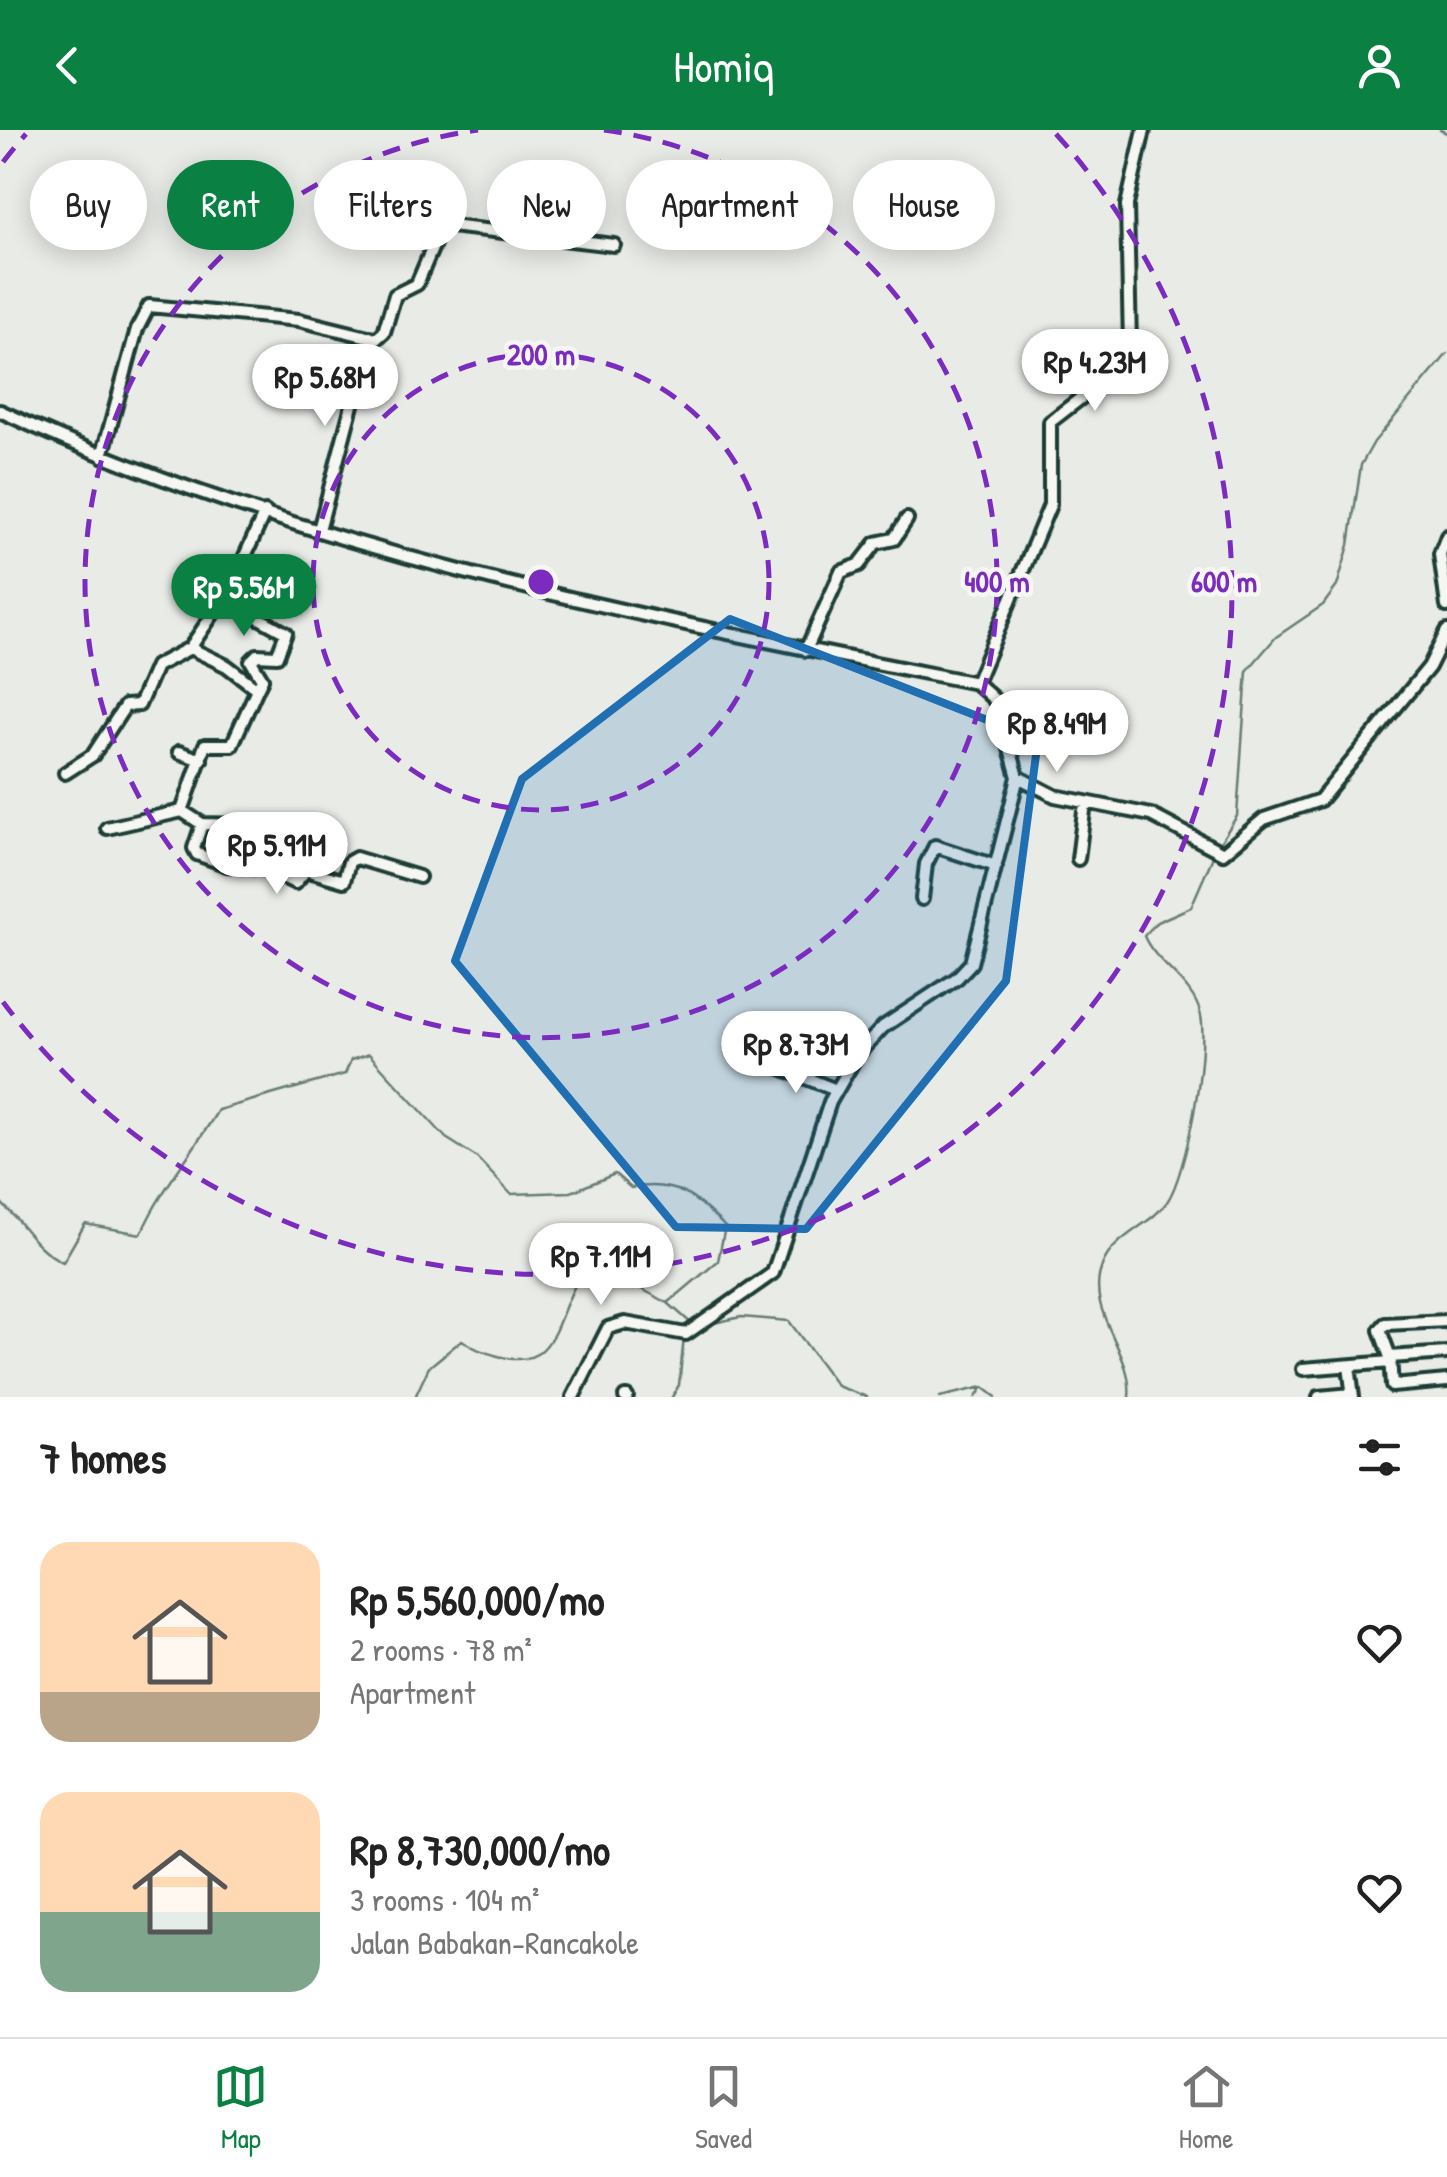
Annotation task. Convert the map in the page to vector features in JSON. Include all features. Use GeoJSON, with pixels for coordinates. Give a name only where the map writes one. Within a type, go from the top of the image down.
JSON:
{"type":"FeatureCollection","features":[{"type":"Feature","properties":{"kind":"street"},"geometry":{"type":"LineString","coordinates":[[976,684],[1050,504],[1050,422],[1112,374],[1130,345],[1127,204],[1144,130]]}},
{"type":"Feature","properties":{"kind":"street"},"geometry":{"type":"LineString","coordinates":[[102,456],[137,329],[149,306],[299,320],[377,338],[384,332],[395,295],[415,288],[442,225],[614,245]]}},
{"type":"Feature","properties":{"kind":"street"},"geometry":{"type":"LineString","coordinates":[[319,530],[370,338]]}},
{"type":"Feature","properties":{"kind":"street"},"geometry":{"type":"LineString","coordinates":[[0,411],[102,456],[319,530],[553,598],[976,684],[998,702],[1018,778],[971,963],[957,978],[882,1028],[856,1055],[836,1090],[773,1273],[704,1325],[679,1335],[625,1323],[611,1325],[601,1334],[573,1397]]}},
{"type":"Feature","properties":{"kind":"street"},"geometry":{"type":"LineString","coordinates":[[65,773],[93,755],[124,708],[139,705],[156,666],[190,648],[223,598],[265,512]]}},
{"type":"Feature","properties":{"kind":"street"},"geometry":{"type":"LineString","coordinates":[[806,650],[842,572],[862,563],[876,543],[894,538],[906,519]]}},
{"type":"Feature","properties":{"kind":"street"},"geometry":{"type":"LineString","coordinates":[[1447,536],[1440,554],[1447,606]]}},
{"type":"Feature","properties":{"kind":"street"},"geometry":{"type":"LineString","coordinates":[[182,811],[207,744],[225,748],[234,743],[262,678],[251,660],[257,654],[276,656],[286,634],[223,598]]}},
{"type":"Feature","properties":{"kind":"street"},"geometry":{"type":"LineString","coordinates":[[1018,778],[1055,796],[1134,809],[1215,850],[1230,851],[1264,819],[1320,800],[1430,667],[1447,631]]}},
{"type":"Feature","properties":{"kind":"street"},"geometry":{"type":"LineString","coordinates":[[190,648],[227,666],[257,690]]}},
{"type":"Feature","properties":{"kind":"street"},"geometry":{"type":"LineString","coordinates":[[179,752],[201,760]]}},
{"type":"Feature","properties":{"kind":"street"},"geometry":{"type":"LineString","coordinates":[[1078,858],[1084,803]]}},
{"type":"Feature","properties":{"kind":"street"},"geometry":{"type":"LineString","coordinates":[[107,828],[182,811],[202,824],[245,825]]}},
{"type":"Feature","properties":{"kind":"street"},"geometry":{"type":"LineString","coordinates":[[202,824],[194,848],[198,854],[227,866],[270,870],[295,883],[306,870],[344,881],[349,862],[356,858],[420,877]]}},
{"type":"Feature","properties":{"kind":"street"},"geometry":{"type":"LineString","coordinates":[[922,899],[926,864],[935,846],[996,866]]}},
{"type":"Feature","properties":{"kind":"street"},"geometry":{"type":"LineString","coordinates":[[771,1064],[836,1090]]}},
{"type":"Feature","properties":{"kind":"street"},"geometry":{"type":"LineString","coordinates":[[1447,1321],[1382,1325],[1381,1336],[1390,1359],[1393,1391],[1447,1380]]}},
{"type":"Feature","properties":{"kind":"street"},"geometry":{"type":"LineString","coordinates":[[1303,1368],[1447,1353]]}},
{"type":"Feature","properties":{"kind":"street"},"geometry":{"type":"LineString","coordinates":[[1318,1397],[1352,1396],[1349,1366]]}},
{"type":"Feature","properties":{"kind":"highlighted area"},"geometry":{"type":"Polygon","coordinates":[[[730,619],[1038,740],[1006,981],[806,1229],[676,1227],[455,961],[522,779],[730,619]]]}},
{"type":"Feature","properties":{"kind":"waterway"},"geometry":{"type":"LineString","coordinates":[[1440,130],[1447,133]]}},
{"type":"Feature","properties":{"kind":"waterway"},"geometry":{"type":"LineString","coordinates":[[1219,844],[1237,816],[1247,671],[1276,637],[1323,605],[1337,586],[1349,545],[1361,465],[1374,442],[1447,354]]}},
{"type":"Feature","properties":{"kind":"waterway"},"geometry":{"type":"LineString","coordinates":[[1129,1397],[1129,1380],[1104,1316],[1098,1283],[1102,1266],[1114,1247],[1160,1210],[1174,1187],[1194,1112],[1202,1033],[1201,1016],[1191,993],[1144,936],[1157,922],[1191,907],[1215,852]]}},
{"type":"Feature","properties":{"kind":"waterway"},"geometry":{"type":"LineString","coordinates":[[0,1202],[36,1243],[63,1262],[85,1224],[141,1234],[218,1110],[345,1074],[351,1060],[369,1054],[446,1138],[476,1157],[511,1194],[571,1192],[615,1174],[631,1188],[672,1189],[704,1207],[725,1227],[718,1261],[668,1303]]}},
{"type":"Feature","properties":{"kind":"waterway"},"geometry":{"type":"LineString","coordinates":[[415,1397],[429,1367],[462,1340],[498,1356],[532,1357],[551,1339],[578,1280],[624,1280],[668,1303],[692,1324]]}},
{"type":"Feature","properties":{"kind":"waterway"},"geometry":{"type":"LineString","coordinates":[[705,1325],[741,1317],[789,1321],[837,1386],[867,1397]]}},
{"type":"Feature","properties":{"kind":"waterway"},"geometry":{"type":"LineString","coordinates":[[672,1397],[679,1385],[684,1337]]}},
{"type":"Feature","properties":{"kind":"waterway"},"geometry":{"type":"LineString","coordinates":[[940,1397],[983,1387],[996,1397]]}},
{"type":"Feature","properties":{"kind":"waterway"},"geometry":{"type":"LineString","coordinates":[[976,1397],[983,1387]]}}]}
